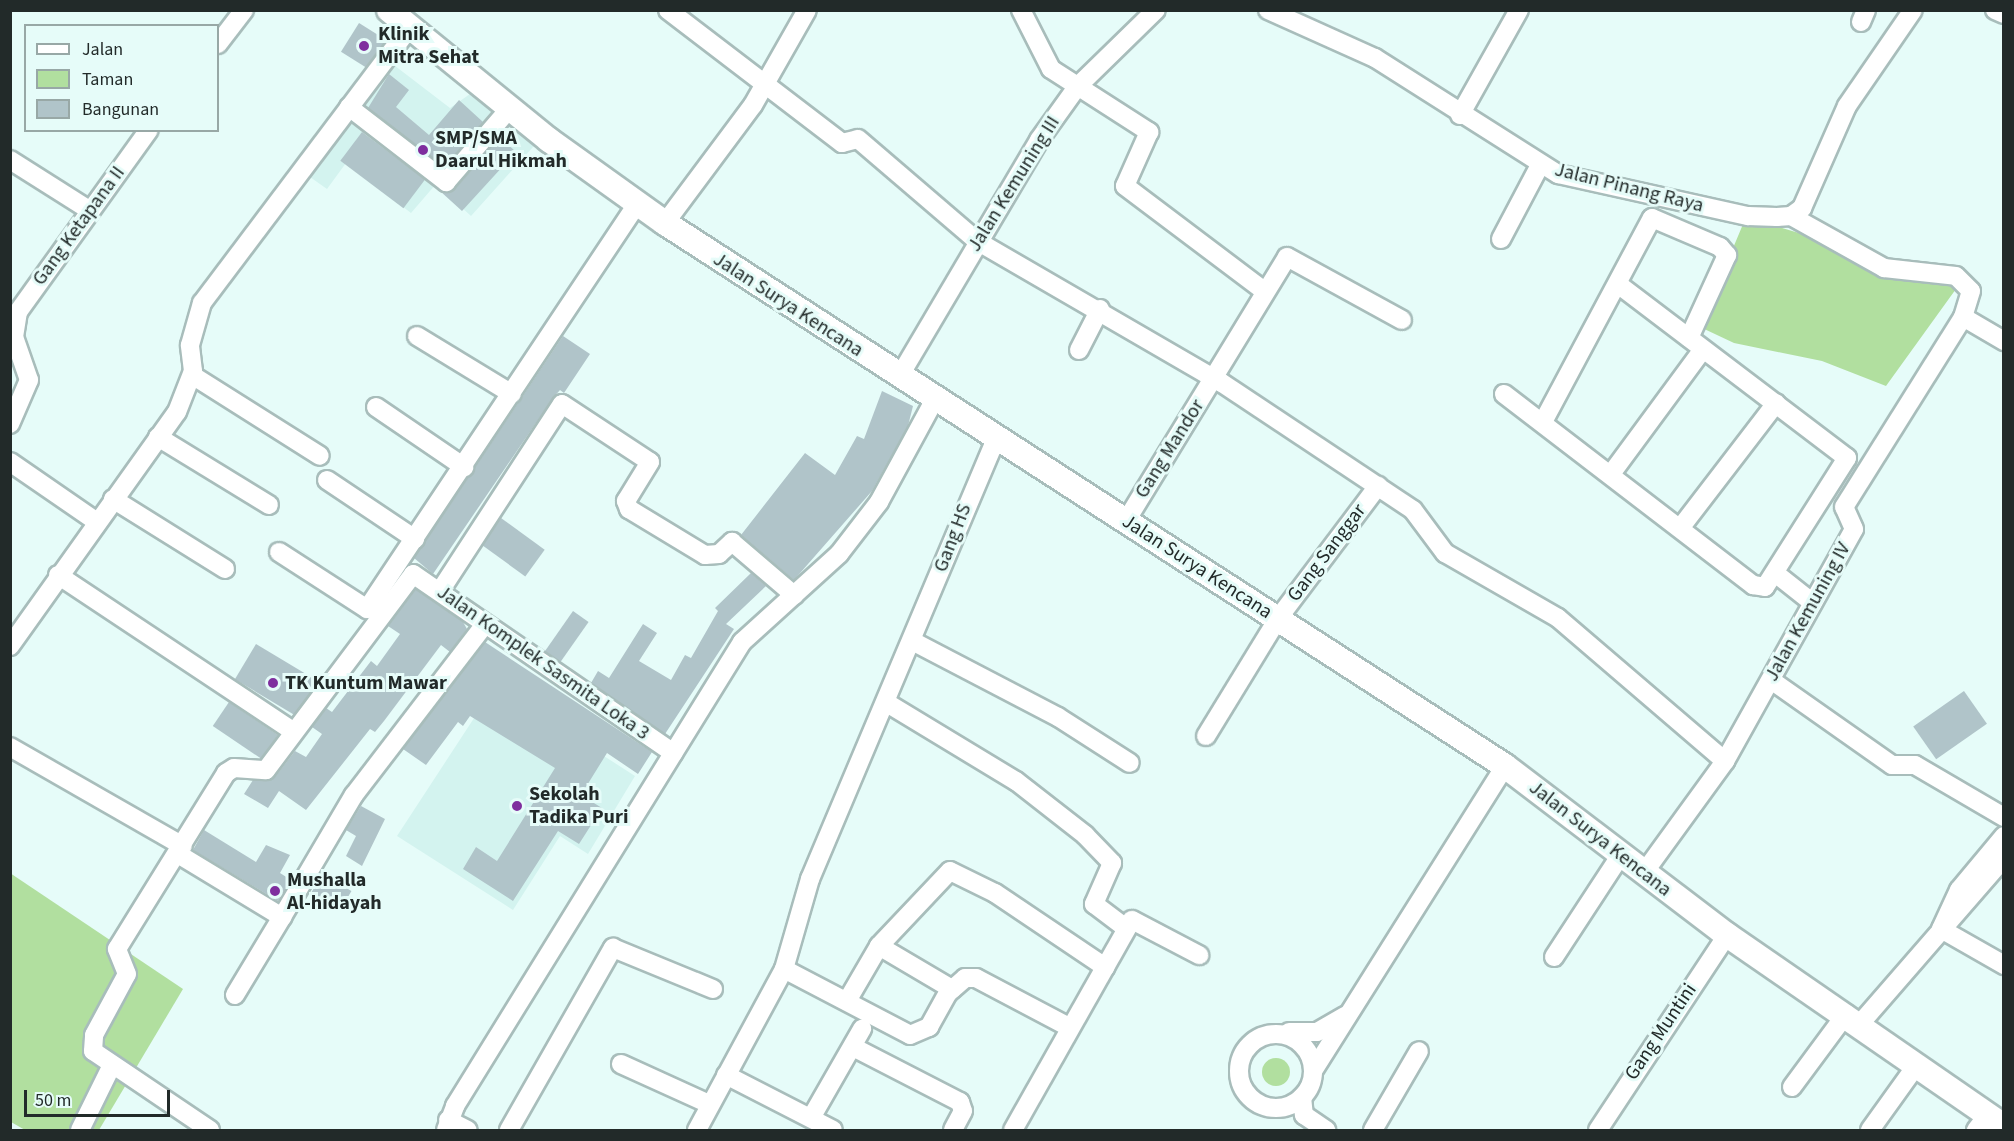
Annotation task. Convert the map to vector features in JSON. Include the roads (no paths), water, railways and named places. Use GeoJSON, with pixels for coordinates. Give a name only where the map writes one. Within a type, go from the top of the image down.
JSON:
{"type":"FeatureCollection","features":[{"type":"Feature","properties":{"kind":"main road","name":"Jalan Surya Kencana"},"geometry":{"type":"LineString","coordinates":[[389,10],[510,108],[664,223],[899,377],[997,436],[1505,766],[1643,874],[1726,935],[1852,1019],[1989,1124]]}},
{"type":"Feature","properties":{"kind":"street"},"geometry":{"type":"LineString","coordinates":[[219,43],[244,10]]}},
{"type":"Feature","properties":{"kind":"street"},"geometry":{"type":"LineString","coordinates":[[668,10],[842,143],[858,140],[977,241],[1100,309],[1215,378],[1413,510],[1445,553],[1558,618],[1725,761]]}},
{"type":"Feature","properties":{"kind":"street"},"geometry":{"type":"LineString","coordinates":[[664,223],[765,84],[807,10]]}},
{"type":"Feature","properties":{"kind":"street"},"geometry":{"type":"LineString","coordinates":[[1021,10],[1045,61],[1077,87],[1149,132],[1125,186],[1263,290]]}},
{"type":"Feature","properties":{"kind":"street","name":"Jalan Kemuning III"},"geometry":{"type":"LineString","coordinates":[[899,377],[977,241],[1077,87],[1156,10]]}},
{"type":"Feature","properties":{"kind":"street","name":"Jalan Pinang Raya"},"geometry":{"type":"LineString","coordinates":[[1268,10],[1375,58],[1460,115],[1558,174],[1748,216],[1791,216]]}},
{"type":"Feature","properties":{"kind":"street"},"geometry":{"type":"LineString","coordinates":[[1460,115],[1520,10]]}},
{"type":"Feature","properties":{"kind":"street"},"geometry":{"type":"LineString","coordinates":[[1913,10],[1847,106],[1812,190],[1791,216],[1884,268],[1956,276],[1971,291],[1963,317],[2004,341]]}},
{"type":"Feature","properties":{"kind":"street"},"geometry":{"type":"LineString","coordinates":[[1995,10],[2004,14]]}},
{"type":"Feature","properties":{"kind":"street"},"geometry":{"type":"LineString","coordinates":[[10,646],[187,394],[192,375],[189,345],[202,303],[410,27]]}},
{"type":"Feature","properties":{"kind":"street"},"geometry":{"type":"LineString","coordinates":[[349,107],[446,182],[510,108]]}},
{"type":"Feature","properties":{"kind":"street","name":"Gang Ketapana II"},"geometry":{"type":"LineString","coordinates":[[10,424],[29,380],[14,337],[14,310],[148,132]]}},
{"type":"Feature","properties":{"kind":"street"},"geometry":{"type":"LineString","coordinates":[[10,160],[89,210]]}},
{"type":"Feature","properties":{"kind":"street"},"geometry":{"type":"LineString","coordinates":[[1501,239],[1540,165]]}},
{"type":"Feature","properties":{"kind":"street"},"geometry":{"type":"LineString","coordinates":[[279,552],[367,609],[464,467],[637,204]]}},
{"type":"Feature","properties":{"kind":"street"},"geometry":{"type":"LineString","coordinates":[[1544,420],[1652,218],[1722,249],[1726,258],[1696,343],[1611,474]]}},
{"type":"Feature","properties":{"kind":"street","name":"Gang Mandor"},"geometry":{"type":"LineString","coordinates":[[1126,520],[1215,378],[1263,290],[1291,255],[1402,320]]}},
{"type":"Feature","properties":{"kind":"street"},"geometry":{"type":"LineString","coordinates":[[1504,394],[1544,420],[1758,588],[1775,573],[1847,461],[1776,403],[1618,284]]}},
{"type":"Feature","properties":{"kind":"street"},"geometry":{"type":"LineString","coordinates":[[1078,350],[1100,309]]}},
{"type":"Feature","properties":{"kind":"street","name":"Jalan Kemuning IV"},"geometry":{"type":"LineString","coordinates":[[1643,874],[1725,761],[1854,529],[1844,507],[1963,317]]}},
{"type":"Feature","properties":{"kind":"street"},"geometry":{"type":"LineString","coordinates":[[417,336],[512,394]]}},
{"type":"Feature","properties":{"kind":"street"},"geometry":{"type":"LineString","coordinates":[[192,375],[320,456]]}},
{"type":"Feature","properties":{"kind":"street"},"geometry":{"type":"LineString","coordinates":[[468,1131],[447,1126],[742,642],[794,595],[862,525],[935,399]]}},
{"type":"Feature","properties":{"kind":"street"},"geometry":{"type":"LineString","coordinates":[[1681,527],[1776,403]]}},
{"type":"Feature","properties":{"kind":"street"},"geometry":{"type":"LineString","coordinates":[[440,591],[562,404],[650,462],[626,501],[628,509],[705,555],[718,554],[732,542],[794,595]]}},
{"type":"Feature","properties":{"kind":"street"},"geometry":{"type":"LineString","coordinates":[[376,407],[464,467]]}},
{"type":"Feature","properties":{"kind":"street","name":"Gang HS"},"geometry":{"type":"LineString","coordinates":[[697,1131],[709,1104],[784,969],[810,879],[914,642],[997,436]]}},
{"type":"Feature","properties":{"kind":"street"},"geometry":{"type":"LineString","coordinates":[[158,437],[268,505]]}},
{"type":"Feature","properties":{"kind":"street"},"geometry":{"type":"LineString","coordinates":[[10,462],[96,522]]}},
{"type":"Feature","properties":{"kind":"street"},"geometry":{"type":"LineString","coordinates":[[327,480],[415,539]]}},
{"type":"Feature","properties":{"kind":"street","name":"Gang Sanggar"},"geometry":{"type":"LineString","coordinates":[[1206,736],[1277,620],[1378,486]]}},
{"type":"Feature","properties":{"kind":"street"},"geometry":{"type":"LineString","coordinates":[[113,499],[225,569]]}},
{"type":"Feature","properties":{"kind":"street"},"geometry":{"type":"LineString","coordinates":[[1775,573],[1813,603]]}},
{"type":"Feature","properties":{"kind":"street","name":"Jalan Komplek Sasmita Loka 3"},"geometry":{"type":"LineString","coordinates":[[291,730],[413,574],[673,753]]}},
{"type":"Feature","properties":{"kind":"street"},"geometry":{"type":"LineString","coordinates":[[58,575],[291,730],[266,770],[234,768],[226,773],[181,850],[117,949],[127,974],[91,1045],[111,1067],[209,1130]]}},
{"type":"Feature","properties":{"kind":"street"},"geometry":{"type":"LineString","coordinates":[[235,995],[354,795],[485,624]]}},
{"type":"Feature","properties":{"kind":"street"},"geometry":{"type":"LineString","coordinates":[[914,642],[1058,717],[1130,763]]}},
{"type":"Feature","properties":{"kind":"street"},"geometry":{"type":"LineString","coordinates":[[1771,680],[1892,765],[1915,765],[2004,817]]}},
{"type":"Feature","properties":{"kind":"street"},"geometry":{"type":"LineString","coordinates":[[887,702],[1016,781],[1085,835],[1112,863],[1094,903],[1125,927]]}},
{"type":"Feature","properties":{"kind":"street"},"geometry":{"type":"LineString","coordinates":[[10,747],[181,850],[282,917]]}},
{"type":"Feature","properties":{"kind":"street"},"geometry":{"type":"LineString","coordinates":[[1326,1131],[1304,1115],[1302,1097],[1313,1071],[1505,766]]}},
{"type":"Feature","properties":{"kind":"street"},"geometry":{"type":"LineString","coordinates":[[1941,929],[1959,890],[2004,836]]}},
{"type":"Feature","properties":{"kind":"street"},"geometry":{"type":"LineString","coordinates":[[1554,957],[1620,856]]}},
{"type":"Feature","properties":{"kind":"street"},"geometry":{"type":"LineString","coordinates":[[1792,1087],[1852,1019],[1941,929],[2004,858]]}},
{"type":"Feature","properties":{"kind":"street"},"geometry":{"type":"LineString","coordinates":[[847,1001],[879,946],[938,879],[955,871],[1105,967]]}},
{"type":"Feature","properties":{"kind":"street"},"geometry":{"type":"LineString","coordinates":[[1013,1131],[1125,927],[1140,920],[1199,955]]}},
{"type":"Feature","properties":{"kind":"street"},"geometry":{"type":"LineString","coordinates":[[1941,929],[2004,965]]}},
{"type":"Feature","properties":{"kind":"street","name":"Gang Muntini"},"geometry":{"type":"LineString","coordinates":[[1598,1131],[1726,935]]}},
{"type":"Feature","properties":{"kind":"street"},"geometry":{"type":"LineString","coordinates":[[879,946],[952,989]]}},
{"type":"Feature","properties":{"kind":"street"},"geometry":{"type":"LineString","coordinates":[[509,1131],[613,948],[712,989]]}},
{"type":"Feature","properties":{"kind":"street"},"geometry":{"type":"LineString","coordinates":[[784,969],[915,1036],[928,1027],[952,989],[965,978],[976,978],[1069,1028]]}},
{"type":"Feature","properties":{"kind":"street"},"geometry":{"type":"LineString","coordinates":[[1302,1097],[1284,1107],[1264,1106],[1247,1094],[1239,1074],[1250,1045],[1289,1032],[1330,1028],[1355,1004]]}},
{"type":"Feature","properties":{"kind":"street"},"geometry":{"type":"LineString","coordinates":[[811,1118],[855,1048],[862,1029]]}},
{"type":"Feature","properties":{"kind":"street"},"geometry":{"type":"LineString","coordinates":[[1289,1032],[1305,1048],[1313,1071]]}},
{"type":"Feature","properties":{"kind":"street"},"geometry":{"type":"LineString","coordinates":[[855,1048],[960,1102],[963,1111],[953,1131]]}},
{"type":"Feature","properties":{"kind":"street"},"geometry":{"type":"LineString","coordinates":[[1373,1131],[1419,1051]]}},
{"type":"Feature","properties":{"kind":"street"},"geometry":{"type":"LineString","coordinates":[[621,1064],[709,1104]]}},
{"type":"Feature","properties":{"kind":"street"},"geometry":{"type":"LineString","coordinates":[[1870,1131],[1916,1066]]}},
{"type":"Feature","properties":{"kind":"street"},"geometry":{"type":"LineString","coordinates":[[80,1131],[111,1067]]}},
{"type":"Feature","properties":{"kind":"street"},"geometry":{"type":"LineString","coordinates":[[726,1075],[833,1131]]}},
{"type":"Feature","properties":{"kind":"place","name":"Klinik Mitra Sehat"},"geometry":{"type":"Point","coordinates":[364,46]}},
{"type":"Feature","properties":{"kind":"place","name":"SMP/SMA Daarul Hikmah"},"geometry":{"type":"Point","coordinates":[423,150]}},
{"type":"Feature","properties":{"kind":"place","name":"TK Kuntum Mawar"},"geometry":{"type":"Point","coordinates":[273,683]}},
{"type":"Feature","properties":{"kind":"place","name":"Sekolah Tadika Puri"},"geometry":{"type":"Point","coordinates":[517,806]}},
{"type":"Feature","properties":{"kind":"place","name":"Mushalla Al-hidayah"},"geometry":{"type":"Point","coordinates":[275,891]}}]}
